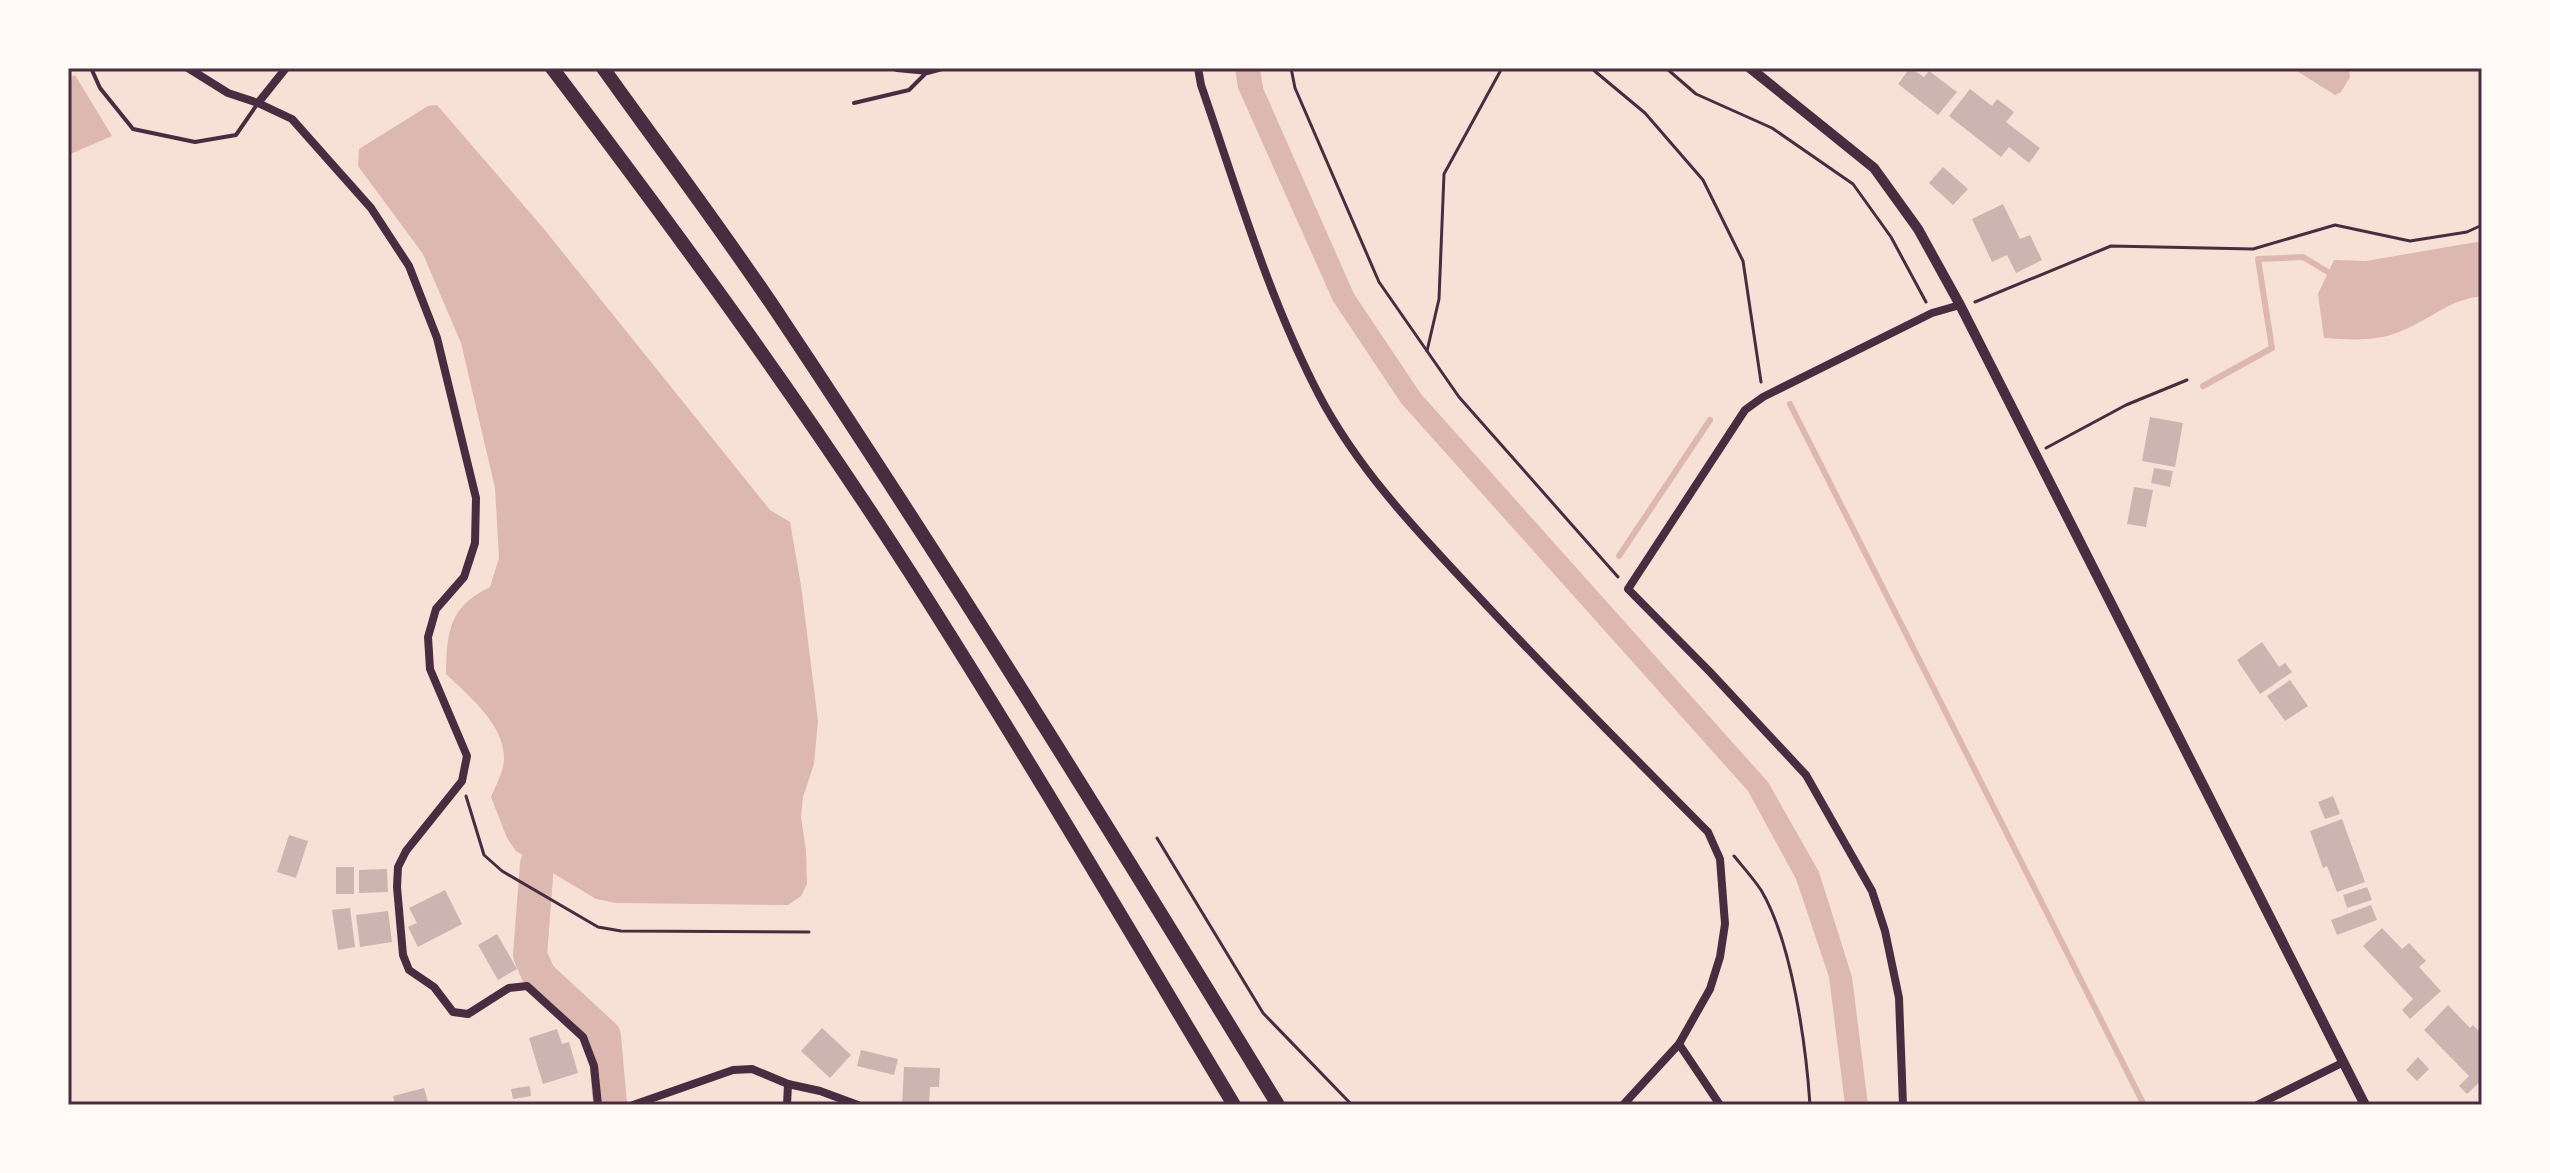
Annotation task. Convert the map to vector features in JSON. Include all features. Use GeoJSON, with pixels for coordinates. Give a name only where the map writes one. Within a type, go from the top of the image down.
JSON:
{"type":"FeatureCollection","features":[{"type":"Feature","properties":{"kind":"highway"},"geometry":{"type":"LineString","coordinates":[[552,68],[752,338],[911,575],[1051,800],[1234,1105]]}},
{"type":"Feature","properties":{"kind":"highway"},"geometry":{"type":"LineString","coordinates":[[603,68],[781,319],[938,558],[1081,782],[1278,1105]]}},
{"type":"Feature","properties":{"kind":"street"},"geometry":{"type":"LineString","coordinates":[[188,68],[228,93],[292,119],[371,208],[409,266],[437,338],[476,498],[475,543],[464,577],[436,609],[428,637],[430,669],[467,756],[462,781],[406,851],[398,867],[403,955],[409,970],[434,987],[453,1012],[468,1014],[509,988],[527,986],[583,1037],[594,1066],[598,1105]]}},
{"type":"Feature","properties":{"kind":"street"},"geometry":{"type":"LineString","coordinates":[[258,103],[286,68]]}},
{"type":"Feature","properties":{"kind":"street"},"geometry":{"type":"LineString","coordinates":[[897,68],[939,68]]}},
{"type":"Feature","properties":{"kind":"street"},"geometry":{"type":"LineString","coordinates":[[1198,68],[1201,85],[1280,314],[1320,398],[1371,477],[1407,521],[1534,657],[1708,832],[1720,859],[1725,924],[1720,957],[1710,989],[1679,1044],[1623,1105]]}},
{"type":"Feature","properties":{"kind":"street"},"geometry":{"type":"LineString","coordinates":[[1750,68],[1874,168],[1918,229],[1960,305],[2365,1105]]}},
{"type":"Feature","properties":{"kind":"street"},"geometry":{"type":"LineString","coordinates":[[1903,1105],[1899,998],[1885,931],[1872,891],[1806,775],[1628,589],[1745,410],[1763,397],[1932,313],[1960,305]]}},
{"type":"Feature","properties":{"kind":"street"},"geometry":{"type":"LineString","coordinates":[[1679,1044],[1720,1105]]}},
{"type":"Feature","properties":{"kind":"street"},"geometry":{"type":"LineString","coordinates":[[2257,1105],[2344,1062]]}},
{"type":"Feature","properties":{"kind":"street"},"geometry":{"type":"LineString","coordinates":[[633,1105],[733,1070],[752,1069],[788,1084],[820,1091],[858,1105]]}},
{"type":"Feature","properties":{"kind":"street"},"geometry":{"type":"LineString","coordinates":[[787,1105],[788,1084]]}},
{"type":"Feature","properties":{"kind":"lane"},"geometry":{"type":"LineString","coordinates":[[91,68],[100,88],[133,129],[195,142],[236,135],[258,103]]}},
{"type":"Feature","properties":{"kind":"lane"},"geometry":{"type":"LineString","coordinates":[[854,103],[909,90],[927,70]]}},
{"type":"Feature","properties":{"kind":"path"},"geometry":{"type":"LineString","coordinates":[[1291,68],[1295,88],[1379,282],[1459,397],[1628,589]]}},
{"type":"Feature","properties":{"kind":"path"},"geometry":{"type":"LineString","coordinates":[[1427,351],[1439,299],[1444,174],[1502,68]]}},
{"type":"Feature","properties":{"kind":"path"},"geometry":{"type":"LineString","coordinates":[[1591,68],[1645,113],[1703,180],[1743,261],[1763,397]]}},
{"type":"Feature","properties":{"kind":"path"},"geometry":{"type":"LineString","coordinates":[[1666,68],[1696,94],[1772,128],[1853,184],[1891,237],[1932,313]]}},
{"type":"Feature","properties":{"kind":"path"},"geometry":{"type":"LineString","coordinates":[[1960,305],[1978,301],[2111,246],[2253,249],[2335,225],[2410,241],[2467,232],[2482,225]]}},
{"type":"Feature","properties":{"kind":"path"},"geometry":{"type":"LineString","coordinates":[[2035,454],[2126,405],[2187,380]]}},
{"type":"Feature","properties":{"kind":"path"},"geometry":{"type":"LineString","coordinates":[[462,781],[484,855],[502,871],[598,927],[621,931],[809,932]]}},
{"type":"Feature","properties":{"kind":"path"},"geometry":{"type":"LineString","coordinates":[[1157,838],[1263,1013],[1352,1105]]}},
{"type":"Feature","properties":{"kind":"path"},"geometry":{"type":"LineString","coordinates":[[1733,855],[1761,891],[1787,963],[1808,1073],[1810,1105]]}},
{"type":"Feature","properties":{"kind":"shaded area"},"geometry":{"type":"Polygon","coordinates":[[[1235,68],[1260,68],[1263,88],[1354,294],[1421,394],[1768,782],[1819,872],[1852,977],[1868,1105],[1845,1105],[1829,977],[1796,879],[1748,791],[1401,403],[1333,301],[1238,88],[1235,68]]]}},
{"type":"Feature","properties":{"kind":"shaded area"},"geometry":{"type":"Polygon","coordinates":[[[2292,68],[2349,68],[2350,77],[2341,92],[2335,95],[2292,68]]]}},
{"type":"Feature","properties":{"kind":"shaded area"},"geometry":{"type":"Polygon","coordinates":[[[75,75],[112,136],[68,155],[68,79],[75,75]]]}},
{"type":"Feature","properties":{"kind":"shaded area"},"geometry":{"type":"Polygon","coordinates":[[[437,105],[544,229],[770,510],[790,522],[818,721],[814,764],[803,797],[801,817],[807,884],[801,896],[788,905],[616,903],[596,899],[516,851],[507,838],[491,797],[504,761],[499,736],[484,713],[446,674],[453,622],[466,603],[490,587],[499,558],[495,488],[461,343],[423,254],[358,166],[359,149],[428,106],[437,105]]]}},
{"type":"Feature","properties":{"kind":"shaded area"},"geometry":{"type":"Polygon","coordinates":[[[2482,241],[2482,296],[2451,305],[2386,336],[2324,338],[2318,294],[2334,260],[2366,261],[2482,241]]]}},
{"type":"Feature","properties":{"kind":"building"},"geometry":{"type":"Polygon","coordinates":[[[1910,68],[1924,77],[1929,71],[1957,92],[1938,115],[1898,84],[1910,68]]]}},
{"type":"Feature","properties":{"kind":"building"},"geometry":{"type":"Polygon","coordinates":[[[1970,89],[1992,106],[1997,99],[2014,112],[2006,122],[2040,148],[2029,163],[2009,147],[2001,157],[1949,116],[1970,89]]]}},
{"type":"Feature","properties":{"kind":"building"},"geometry":{"type":"Polygon","coordinates":[[[1943,167],[1968,189],[1953,205],[1929,183],[1943,167]]]}},
{"type":"Feature","properties":{"kind":"building"},"geometry":{"type":"Polygon","coordinates":[[[2003,204],[2020,239],[2030,235],[2042,260],[2016,273],[2007,255],[1992,262],[1972,219],[2003,204]]]}},
{"type":"Feature","properties":{"kind":"building"},"geometry":{"type":"Polygon","coordinates":[[[2150,417],[2183,423],[2175,467],[2142,461],[2150,417]]]}},
{"type":"Feature","properties":{"kind":"building"},"geometry":{"type":"Polygon","coordinates":[[[2154,468],[2173,471],[2170,487],[2151,483],[2154,468]]]}},
{"type":"Feature","properties":{"kind":"building"},"geometry":{"type":"Polygon","coordinates":[[[2134,487],[2153,490],[2146,527],[2127,524],[2134,487]]]}},
{"type":"Feature","properties":{"kind":"building"},"geometry":{"type":"Polygon","coordinates":[[[2262,642],[2279,667],[2285,663],[2292,672],[2260,694],[2237,660],[2262,642]]]}},
{"type":"Feature","properties":{"kind":"building"},"geometry":{"type":"Polygon","coordinates":[[[2290,680],[2308,706],[2285,721],[2267,696],[2290,680]]]}},
{"type":"Feature","properties":{"kind":"building"},"geometry":{"type":"Polygon","coordinates":[[[2333,796],[2340,814],[2325,819],[2318,802],[2333,796]]]}},
{"type":"Feature","properties":{"kind":"building"},"geometry":{"type":"Polygon","coordinates":[[[2342,819],[2365,882],[2337,892],[2327,866],[2323,868],[2310,831],[2342,819]]]}},
{"type":"Feature","properties":{"kind":"building"},"geometry":{"type":"Polygon","coordinates":[[[289,835],[308,841],[296,878],[277,872],[289,835]]]}},
{"type":"Feature","properties":{"kind":"building"},"geometry":{"type":"Polygon","coordinates":[[[336,867],[354,867],[354,894],[336,894],[336,867]]]}},
{"type":"Feature","properties":{"kind":"building"},"geometry":{"type":"Polygon","coordinates":[[[387,869],[388,892],[359,893],[359,870],[387,869]]]}},
{"type":"Feature","properties":{"kind":"building"},"geometry":{"type":"Polygon","coordinates":[[[2367,887],[2372,900],[2347,908],[2343,895],[2367,887]]]}},
{"type":"Feature","properties":{"kind":"building"},"geometry":{"type":"Polygon","coordinates":[[[445,890],[462,924],[418,947],[408,927],[417,923],[409,908],[445,890]]]}},
{"type":"Feature","properties":{"kind":"building"},"geometry":{"type":"Polygon","coordinates":[[[2371,905],[2377,920],[2337,935],[2331,920],[2371,905]]]}},
{"type":"Feature","properties":{"kind":"building"},"geometry":{"type":"Polygon","coordinates":[[[350,908],[355,947],[338,950],[332,910],[350,908]]]}},
{"type":"Feature","properties":{"kind":"building"},"geometry":{"type":"Polygon","coordinates":[[[388,911],[392,942],[360,947],[356,915],[388,911]]]}},
{"type":"Feature","properties":{"kind":"building"},"geometry":{"type":"Polygon","coordinates":[[[2382,928],[2402,949],[2409,943],[2426,961],[2419,967],[2441,991],[2410,1019],[2402,1010],[2413,999],[2363,946],[2382,928]]]}},
{"type":"Feature","properties":{"kind":"building"},"geometry":{"type":"Polygon","coordinates":[[[497,934],[517,969],[498,980],[478,945],[497,934]]]}},
{"type":"Feature","properties":{"kind":"building"},"geometry":{"type":"Polygon","coordinates":[[[2448,1005],[2470,1028],[2473,1025],[2482,1034],[2482,1080],[2467,1094],[2459,1086],[2469,1076],[2424,1030],[2448,1005]]]}},
{"type":"Feature","properties":{"kind":"building"},"geometry":{"type":"Polygon","coordinates":[[[822,1028],[851,1055],[830,1078],[801,1051],[822,1028]]]}},
{"type":"Feature","properties":{"kind":"building"},"geometry":{"type":"Polygon","coordinates":[[[557,1029],[562,1044],[569,1042],[578,1073],[543,1084],[529,1038],[557,1029]]]}},
{"type":"Feature","properties":{"kind":"building"},"geometry":{"type":"Polygon","coordinates":[[[861,1050],[898,1059],[894,1075],[857,1066],[861,1050]]]}},
{"type":"Feature","properties":{"kind":"building"},"geometry":{"type":"Polygon","coordinates":[[[2418,1057],[2429,1069],[2417,1081],[2406,1070],[2418,1057]]]}},
{"type":"Feature","properties":{"kind":"building"},"geometry":{"type":"Polygon","coordinates":[[[904,1067],[940,1068],[939,1087],[930,1087],[929,1105],[902,1105],[904,1067]]]}},
{"type":"Feature","properties":{"kind":"building"},"geometry":{"type":"Polygon","coordinates":[[[530,1086],[531,1096],[513,1099],[511,1089],[530,1086]]]}},
{"type":"Feature","properties":{"kind":"building"},"geometry":{"type":"Polygon","coordinates":[[[424,1088],[429,1105],[395,1105],[393,1096],[424,1088]]]}},
{"type":"Feature","properties":{"kind":"waterway"},"geometry":{"type":"LineString","coordinates":[[2203,386],[2272,348],[2258,259],[2303,257],[2328,272]]}},
{"type":"Feature","properties":{"kind":"waterway"},"geometry":{"type":"LineString","coordinates":[[1790,404],[2144,1105]]}},
{"type":"Feature","properties":{"kind":"waterway"},"geometry":{"type":"LineString","coordinates":[[1619,556],[1710,420]]}},
{"type":"Feature","properties":{"kind":"waterway"},"geometry":{"type":"LineString","coordinates":[[537,864],[530,955],[539,976],[604,1036],[610,1105]]}}]}
